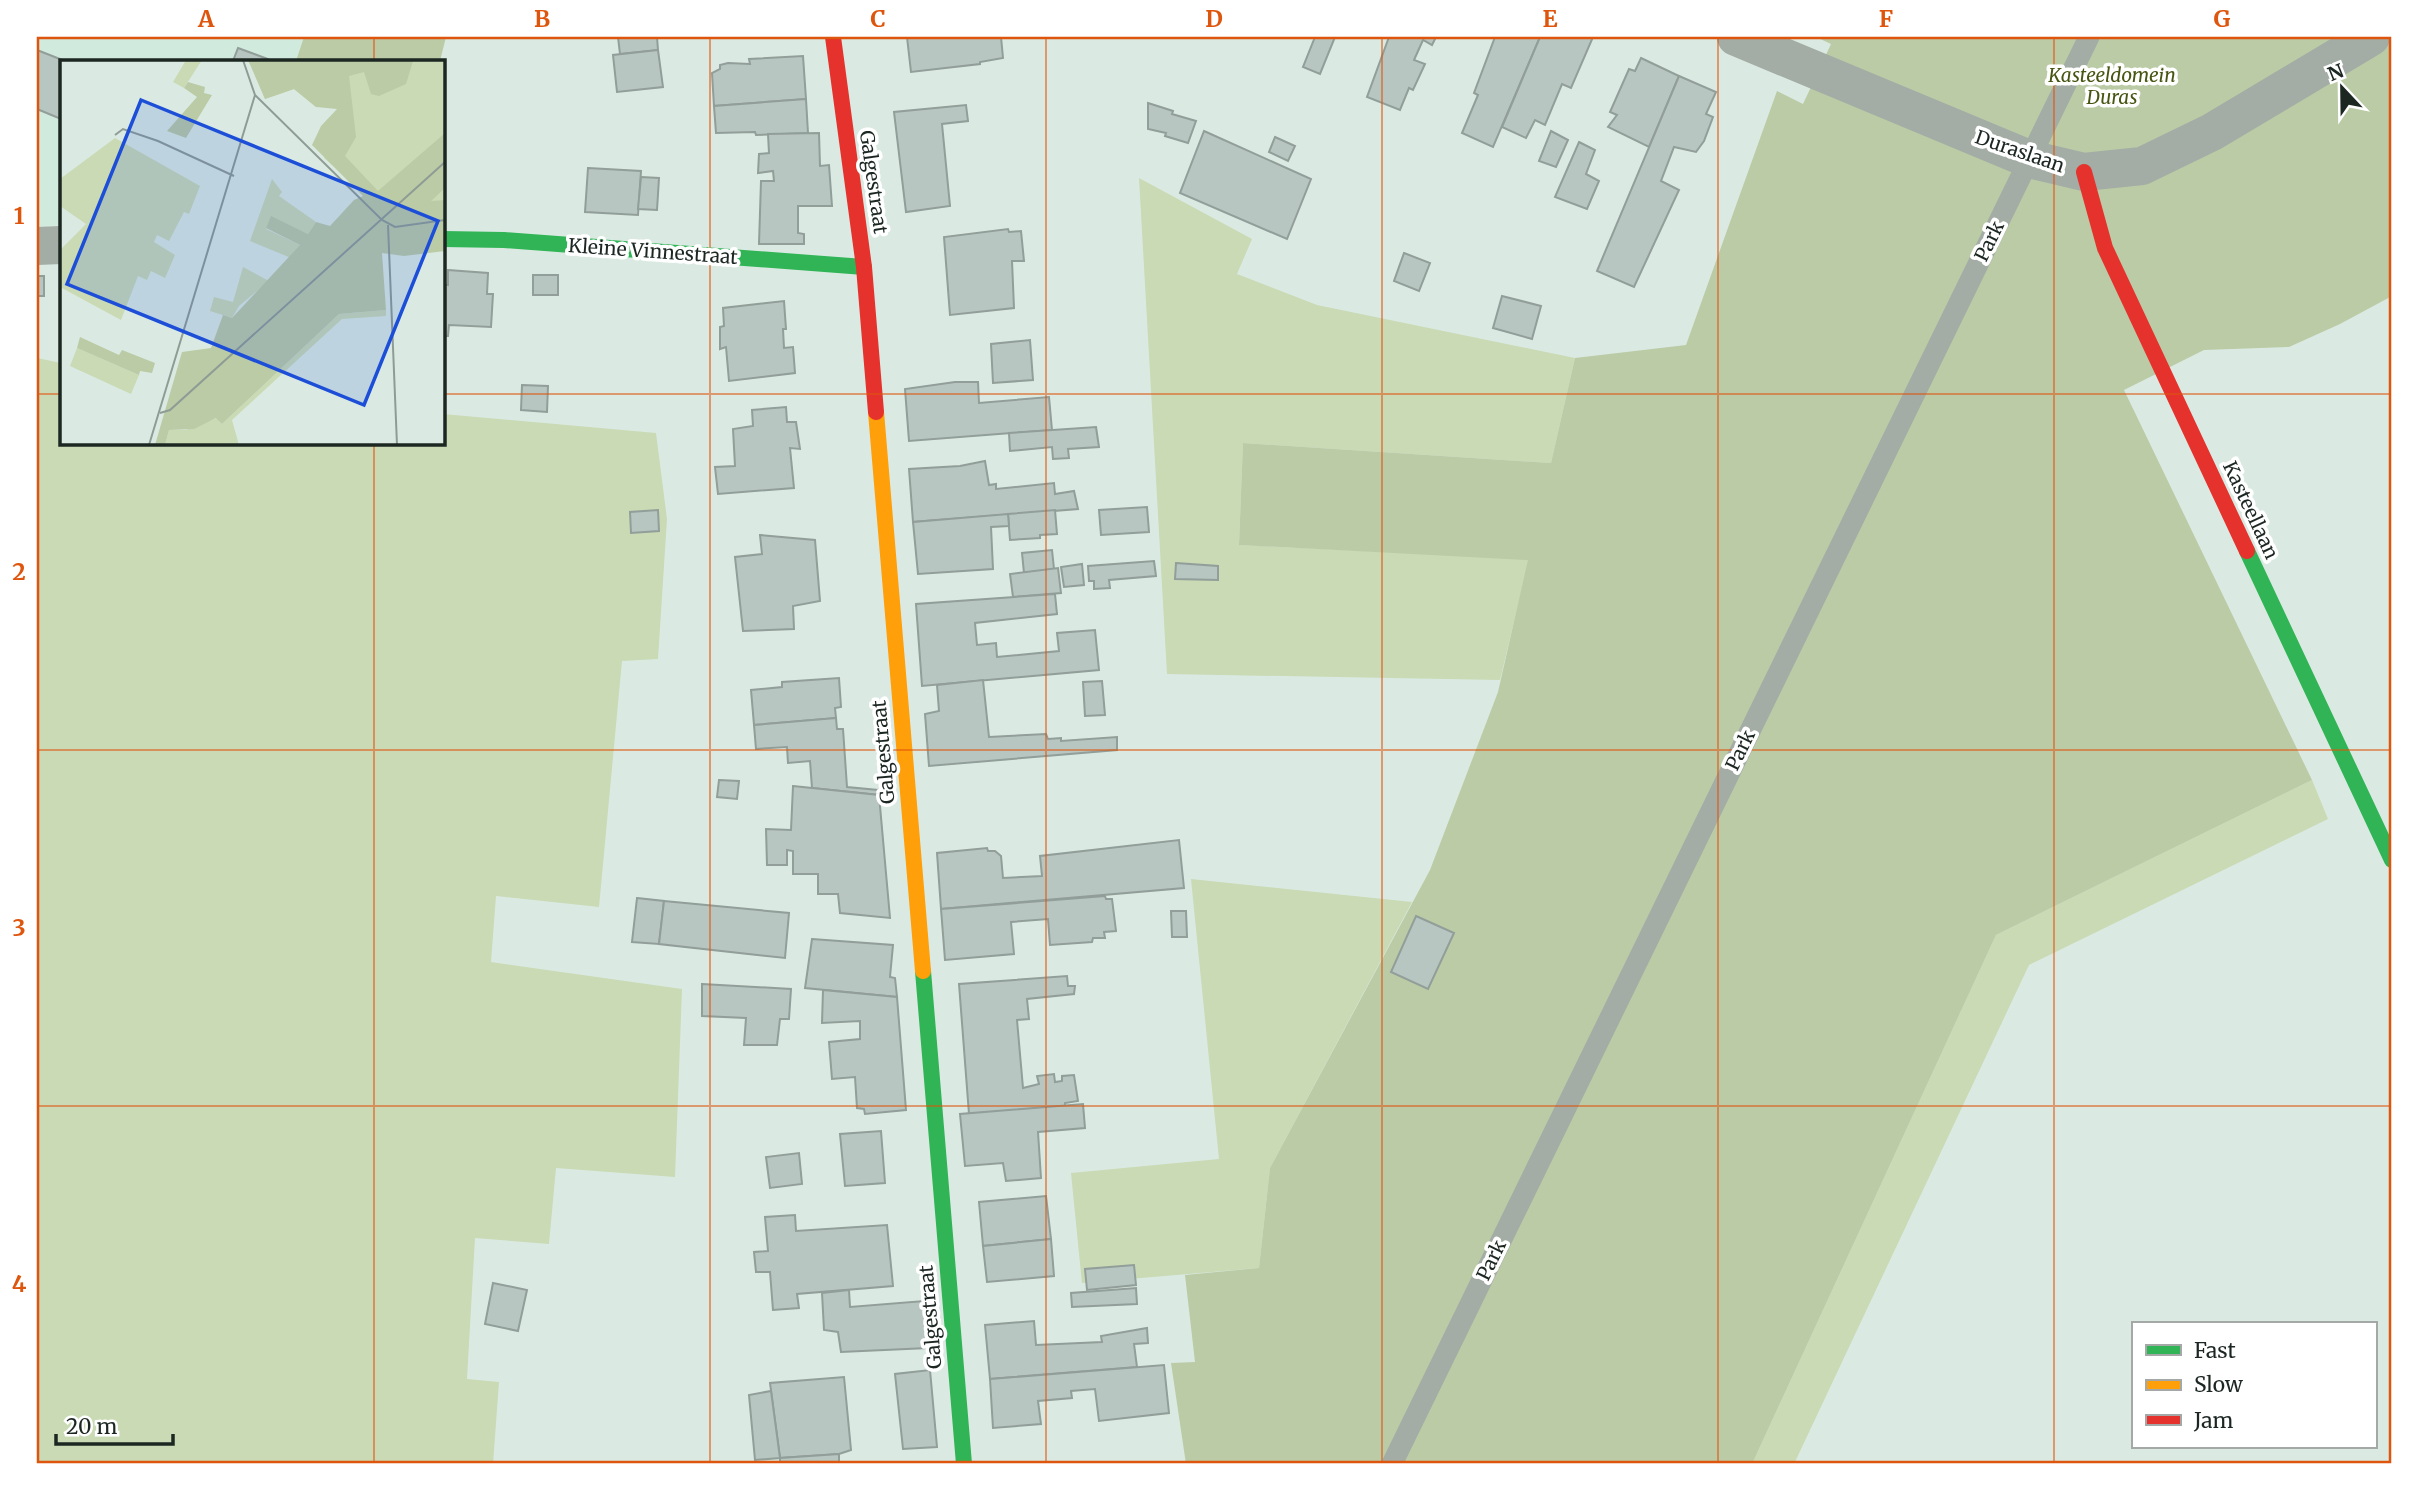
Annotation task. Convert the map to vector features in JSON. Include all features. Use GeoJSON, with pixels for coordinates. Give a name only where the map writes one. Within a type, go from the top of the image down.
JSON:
{"type":"FeatureCollection","features":[{"type":"Feature","properties":{"kind":"street","name":"Galgestraat"},"geometry":{"type":"LineString","coordinates":[[833,37],[864,267],[964,1464]]}},
{"type":"Feature","properties":{"kind":"street","name":"Duraslaan"},"geometry":{"type":"LineString","coordinates":[[1737,37],[2029,159],[2084,172],[2143,166],[2212,132],[2371,37]]}},
{"type":"Feature","properties":{"kind":"street","name":"Kasteellaan"},"geometry":{"type":"LineString","coordinates":[[2084,172],[2105,248],[2392,860]]}},
{"type":"Feature","properties":{"kind":"street","name":"Kleine Vinnestraat"},"geometry":{"type":"LineString","coordinates":[[444,239],[504,240],[864,267]]}},
{"type":"Feature","properties":{"kind":"street"},"geometry":{"type":"LineString","coordinates":[[37,246],[60,245]]}},
{"type":"Feature","properties":{"kind":"lane","name":"Park"},"geometry":{"type":"LineString","coordinates":[[1391,1464],[2089,37]]}},
{"type":"Feature","properties":{"kind":"shaded area"},"geometry":{"type":"Polygon","coordinates":[[[37,37],[304,37],[296,60],[60,60],[60,225],[37,226],[37,37]]]}},
{"type":"Feature","properties":{"kind":"green space"},"geometry":{"type":"Polygon","coordinates":[[[304,37],[446,37],[440,60],[296,60],[304,37]]]}},
{"type":"Feature","properties":{"kind":"green space","name":"Kasteeldomein Duras"},"geometry":{"type":"Polygon","coordinates":[[[1816,37],[2392,37],[2392,296],[2289,347],[2204,350],[2124,390],[2312,780],[1996,935],[1752,1464],[1186,1464],[1171,1363],[1195,1362],[1185,1275],[1259,1268],[1270,1168],[1430,870],[1498,692],[1528,560],[1239,545],[1243,443],[1551,463],[1575,358],[1686,345],[1777,91],[1803,104],[1831,44],[1816,37]]]}},
{"type":"Feature","properties":{"kind":"green space"},"geometry":{"type":"Polygon","coordinates":[[[1139,178],[1252,239],[1237,274],[1317,305],[1575,358],[1551,463],[1243,443],[1239,545],[1529,559],[1500,680],[1167,674],[1139,178]]]}},
{"type":"Feature","properties":{"kind":"green space"},"geometry":{"type":"Polygon","coordinates":[[[37,358],[60,363],[60,444],[444,444],[444,414],[656,433],[667,519],[658,659],[622,661],[599,907],[496,896],[491,962],[682,989],[675,1177],[556,1168],[549,1244],[475,1238],[467,1379],[499,1382],[493,1464],[37,1464],[37,358]]]}},
{"type":"Feature","properties":{"kind":"green space"},"geometry":{"type":"Polygon","coordinates":[[[2312,780],[2328,819],[2029,965],[1794,1464],[1752,1464],[1996,935],[2312,780]]]}},
{"type":"Feature","properties":{"kind":"green space"},"geometry":{"type":"Polygon","coordinates":[[[1191,879],[1412,902],[1270,1168],[1259,1268],[1082,1283],[1071,1173],[1219,1159],[1191,879]]]}},
{"type":"Feature","properties":{"kind":"building"},"geometry":{"type":"Polygon","coordinates":[[[618,37],[657,37],[658,50],[620,54],[618,37]]]}},
{"type":"Feature","properties":{"kind":"building"},"geometry":{"type":"Polygon","coordinates":[[[907,37],[1001,37],[1003,58],[980,64],[911,72],[907,37]]]}},
{"type":"Feature","properties":{"kind":"building"},"geometry":{"type":"Polygon","coordinates":[[[1315,37],[1335,37],[1320,74],[1303,67],[1315,37]]]}},
{"type":"Feature","properties":{"kind":"building"},"geometry":{"type":"Polygon","coordinates":[[[1389,37],[1436,37],[1432,45],[1423,40],[1414,60],[1425,64],[1413,90],[1409,88],[1400,110],[1367,97],[1389,37]]]}},
{"type":"Feature","properties":{"kind":"building"},"geometry":{"type":"Polygon","coordinates":[[[1495,37],[1540,37],[1493,147],[1462,133],[1478,95],[1474,93],[1495,37]]]}},
{"type":"Feature","properties":{"kind":"building"},"geometry":{"type":"Polygon","coordinates":[[[1540,37],[1593,37],[1571,88],[1562,84],[1545,125],[1535,120],[1526,138],[1502,127],[1540,37]]]}},
{"type":"Feature","properties":{"kind":"building"},"geometry":{"type":"Polygon","coordinates":[[[238,48],[268,59],[268,60],[233,60],[238,48]]]}},
{"type":"Feature","properties":{"kind":"building"},"geometry":{"type":"Polygon","coordinates":[[[37,50],[62,60],[60,60],[60,119],[37,109],[37,50]]]}},
{"type":"Feature","properties":{"kind":"building"},"geometry":{"type":"Polygon","coordinates":[[[658,50],[663,87],[617,92],[613,55],[658,50]]]}},
{"type":"Feature","properties":{"kind":"building"},"geometry":{"type":"Polygon","coordinates":[[[803,56],[806,99],[714,106],[712,73],[720,69],[720,65],[750,64],[749,59],[803,56]]]}},
{"type":"Feature","properties":{"kind":"building"},"geometry":{"type":"Polygon","coordinates":[[[1641,58],[1679,76],[1649,147],[1608,127],[1617,115],[1610,112],[1629,69],[1635,71],[1641,58]]]}},
{"type":"Feature","properties":{"kind":"building"},"geometry":{"type":"Polygon","coordinates":[[[1679,76],[1716,92],[1706,114],[1713,117],[1704,141],[1696,152],[1674,147],[1661,181],[1679,190],[1634,287],[1597,271],[1679,76]]]}},
{"type":"Feature","properties":{"kind":"building"},"geometry":{"type":"Polygon","coordinates":[[[806,99],[808,133],[716,133],[714,106],[806,99]]]}},
{"type":"Feature","properties":{"kind":"building"},"geometry":{"type":"Polygon","coordinates":[[[1148,103],[1196,121],[1188,143],[1165,136],[1166,133],[1148,129],[1148,103]]]}},
{"type":"Feature","properties":{"kind":"building"},"geometry":{"type":"Polygon","coordinates":[[[966,105],[968,121],[942,124],[950,206],[906,212],[894,112],[966,105]]]}},
{"type":"Feature","properties":{"kind":"building"},"geometry":{"type":"Polygon","coordinates":[[[1204,131],[1311,179],[1287,239],[1180,193],[1204,131]]]}},
{"type":"Feature","properties":{"kind":"building"},"geometry":{"type":"Polygon","coordinates":[[[1551,131],[1568,140],[1556,167],[1539,161],[1551,131]]]}},
{"type":"Feature","properties":{"kind":"building"},"geometry":{"type":"Polygon","coordinates":[[[819,133],[820,166],[829,165],[832,206],[798,206],[798,233],[804,234],[804,244],[759,244],[761,181],[774,181],[773,171],[758,173],[759,154],[769,153],[768,134],[819,133]]]}},
{"type":"Feature","properties":{"kind":"building"},"geometry":{"type":"Polygon","coordinates":[[[1275,137],[1295,146],[1288,161],[1269,152],[1275,137]]]}},
{"type":"Feature","properties":{"kind":"building"},"geometry":{"type":"Polygon","coordinates":[[[1579,142],[1595,150],[1586,174],[1599,181],[1587,209],[1555,197],[1579,142]]]}},
{"type":"Feature","properties":{"kind":"building"},"geometry":{"type":"Polygon","coordinates":[[[588,168],[641,171],[638,215],[585,212],[588,168]]]}},
{"type":"Feature","properties":{"kind":"building"},"geometry":{"type":"Polygon","coordinates":[[[641,177],[659,178],[657,210],[638,209],[641,177]]]}},
{"type":"Feature","properties":{"kind":"building"},"geometry":{"type":"Polygon","coordinates":[[[1008,229],[1009,232],[1021,231],[1024,261],[1012,261],[1014,308],[950,315],[944,237],[1008,229]]]}},
{"type":"Feature","properties":{"kind":"building"},"geometry":{"type":"Polygon","coordinates":[[[1404,253],[1430,263],[1419,291],[1394,281],[1404,253]]]}},
{"type":"Feature","properties":{"kind":"building"},"geometry":{"type":"Polygon","coordinates":[[[448,270],[488,273],[487,294],[493,294],[491,327],[449,325],[448,336],[444,336],[444,284],[448,285],[448,270]]]}},
{"type":"Feature","properties":{"kind":"building"},"geometry":{"type":"Polygon","coordinates":[[[533,275],[558,275],[558,295],[533,295],[533,275]]]}},
{"type":"Feature","properties":{"kind":"building"},"geometry":{"type":"Polygon","coordinates":[[[37,276],[44,276],[44,296],[37,296],[37,276]]]}},
{"type":"Feature","properties":{"kind":"building"},"geometry":{"type":"Polygon","coordinates":[[[1502,296],[1541,306],[1532,339],[1493,328],[1502,296]]]}},
{"type":"Feature","properties":{"kind":"building"},"geometry":{"type":"Polygon","coordinates":[[[784,301],[784,348],[793,347],[795,373],[729,381],[726,347],[720,349],[720,327],[724,326],[723,308],[784,301]]]}},
{"type":"Feature","properties":{"kind":"building"},"geometry":{"type":"Polygon","coordinates":[[[1030,340],[1033,380],[993,383],[991,344],[1030,340]]]}},
{"type":"Feature","properties":{"kind":"building"},"geometry":{"type":"Polygon","coordinates":[[[955,382],[978,382],[979,403],[1049,397],[1052,430],[909,441],[905,389],[955,382]]]}},
{"type":"Feature","properties":{"kind":"building"},"geometry":{"type":"Polygon","coordinates":[[[522,385],[548,386],[547,412],[521,410],[522,385]]]}},
{"type":"Feature","properties":{"kind":"building"},"geometry":{"type":"Polygon","coordinates":[[[786,407],[787,422],[796,422],[800,449],[790,448],[794,488],[718,494],[715,467],[735,466],[733,429],[753,426],[752,410],[786,407]]]}},
{"type":"Feature","properties":{"kind":"building"},"geometry":{"type":"Polygon","coordinates":[[[1096,427],[1099,447],[1068,449],[1069,458],[1053,459],[1052,447],[1010,451],[1009,433],[1096,427]]]}},
{"type":"Feature","properties":{"kind":"building"},"geometry":{"type":"Polygon","coordinates":[[[985,461],[989,485],[996,484],[996,489],[1054,483],[1055,494],[1074,491],[1078,509],[913,522],[909,469],[960,466],[985,461]]]}},
{"type":"Feature","properties":{"kind":"building"},"geometry":{"type":"Polygon","coordinates":[[[1147,507],[1149,532],[1101,535],[1099,510],[1147,507]]]}},
{"type":"Feature","properties":{"kind":"building"},"geometry":{"type":"Polygon","coordinates":[[[658,510],[659,531],[631,533],[630,512],[658,510]]]}},
{"type":"Feature","properties":{"kind":"building"},"geometry":{"type":"Polygon","coordinates":[[[1055,510],[1057,534],[1010,540],[1008,514],[1055,510]]]}},
{"type":"Feature","properties":{"kind":"building"},"geometry":{"type":"Polygon","coordinates":[[[1008,514],[1009,526],[991,527],[993,569],[918,574],[913,522],[1008,514]]]}},
{"type":"Feature","properties":{"kind":"building"},"geometry":{"type":"Polygon","coordinates":[[[760,535],[815,540],[820,601],[793,606],[794,629],[743,631],[735,557],[762,554],[760,535]]]}},
{"type":"Feature","properties":{"kind":"building"},"geometry":{"type":"Polygon","coordinates":[[[1052,550],[1054,569],[1024,573],[1022,553],[1052,550]]]}},
{"type":"Feature","properties":{"kind":"building"},"geometry":{"type":"Polygon","coordinates":[[[1154,561],[1156,576],[1109,580],[1110,588],[1094,589],[1094,581],[1089,581],[1088,566],[1154,561]]]}},
{"type":"Feature","properties":{"kind":"building"},"geometry":{"type":"Polygon","coordinates":[[[1176,563],[1218,566],[1218,580],[1175,579],[1176,563]]]}},
{"type":"Feature","properties":{"kind":"building"},"geometry":{"type":"Polygon","coordinates":[[[1082,564],[1084,585],[1064,587],[1061,567],[1082,564]]]}},
{"type":"Feature","properties":{"kind":"building"},"geometry":{"type":"Polygon","coordinates":[[[1058,568],[1061,593],[1013,597],[1010,574],[1058,568]]]}},
{"type":"Feature","properties":{"kind":"building"},"geometry":{"type":"Polygon","coordinates":[[[1055,594],[1057,614],[975,623],[977,645],[996,643],[997,657],[1059,651],[1057,633],[1095,630],[1099,670],[922,686],[916,604],[1055,594]]]}},
{"type":"Feature","properties":{"kind":"building"},"geometry":{"type":"Polygon","coordinates":[[[839,678],[841,707],[835,708],[836,718],[754,725],[751,690],[782,687],[782,682],[839,678]]]}},
{"type":"Feature","properties":{"kind":"building"},"geometry":{"type":"Polygon","coordinates":[[[983,680],[989,737],[1046,734],[1048,739],[1061,738],[1061,741],[1117,737],[1117,750],[929,766],[925,714],[939,711],[937,685],[983,680]]]}},
{"type":"Feature","properties":{"kind":"building"},"geometry":{"type":"Polygon","coordinates":[[[1102,681],[1105,715],[1085,716],[1083,682],[1102,681]]]}},
{"type":"Feature","properties":{"kind":"building"},"geometry":{"type":"Polygon","coordinates":[[[836,718],[837,729],[843,729],[847,787],[878,790],[879,795],[812,788],[810,761],[788,763],[787,747],[756,749],[754,725],[836,718]]]}},
{"type":"Feature","properties":{"kind":"building"},"geometry":{"type":"Polygon","coordinates":[[[719,780],[739,781],[737,799],[717,797],[719,780]]]}},
{"type":"Feature","properties":{"kind":"building"},"geometry":{"type":"Polygon","coordinates":[[[793,786],[879,795],[890,918],[840,913],[838,894],[818,894],[818,874],[793,874],[793,851],[787,850],[787,865],[767,865],[766,829],[791,830],[793,786]]]}},
{"type":"Feature","properties":{"kind":"building"},"geometry":{"type":"Polygon","coordinates":[[[1179,840],[1184,888],[941,909],[937,853],[987,848],[988,851],[995,851],[1001,856],[1003,878],[1042,876],[1040,856],[1179,840]]]}},
{"type":"Feature","properties":{"kind":"building"},"geometry":{"type":"Polygon","coordinates":[[[1105,896],[1106,899],[1112,899],[1116,931],[1104,932],[1105,938],[1093,938],[1092,942],[1050,945],[1048,919],[1011,922],[1014,954],[945,960],[941,909],[1105,896]]]}},
{"type":"Feature","properties":{"kind":"building"},"geometry":{"type":"Polygon","coordinates":[[[637,898],[664,901],[659,944],[632,942],[637,898]]]}},
{"type":"Feature","properties":{"kind":"building"},"geometry":{"type":"Polygon","coordinates":[[[664,901],[789,913],[785,958],[659,944],[664,901]]]}},
{"type":"Feature","properties":{"kind":"building"},"geometry":{"type":"Polygon","coordinates":[[[1171,911],[1186,911],[1187,937],[1172,937],[1171,911]]]}},
{"type":"Feature","properties":{"kind":"building"},"geometry":{"type":"Polygon","coordinates":[[[1416,916],[1454,933],[1428,989],[1391,972],[1416,916]]]}},
{"type":"Feature","properties":{"kind":"building"},"geometry":{"type":"Polygon","coordinates":[[[812,939],[893,945],[890,977],[895,978],[897,997],[805,988],[812,939]]]}},
{"type":"Feature","properties":{"kind":"building"},"geometry":{"type":"Polygon","coordinates":[[[1067,976],[1068,986],[1075,986],[1074,994],[1027,999],[1029,1019],[1017,1020],[1023,1088],[1039,1084],[1037,1076],[1054,1074],[1055,1082],[1062,1081],[1062,1076],[1074,1075],[1078,1101],[1065,1103],[1065,1106],[969,1114],[959,984],[1067,976]]]}},
{"type":"Feature","properties":{"kind":"building"},"geometry":{"type":"Polygon","coordinates":[[[702,984],[791,989],[789,1019],[780,1019],[777,1045],[744,1045],[746,1018],[702,1016],[702,984]]]}},
{"type":"Feature","properties":{"kind":"building"},"geometry":{"type":"Polygon","coordinates":[[[823,990],[897,997],[906,1110],[865,1114],[864,1109],[857,1108],[855,1077],[832,1079],[829,1042],[860,1039],[860,1021],[822,1023],[823,990]]]}},
{"type":"Feature","properties":{"kind":"building"},"geometry":{"type":"Polygon","coordinates":[[[1083,1104],[1085,1128],[1038,1132],[1041,1178],[1006,1181],[1003,1163],[965,1166],[960,1114],[1083,1104]]]}},
{"type":"Feature","properties":{"kind":"building"},"geometry":{"type":"Polygon","coordinates":[[[881,1131],[885,1183],[845,1186],[840,1134],[881,1131]]]}},
{"type":"Feature","properties":{"kind":"building"},"geometry":{"type":"Polygon","coordinates":[[[799,1153],[802,1184],[770,1188],[766,1157],[799,1153]]]}},
{"type":"Feature","properties":{"kind":"building"},"geometry":{"type":"Polygon","coordinates":[[[1046,1196],[1051,1239],[983,1246],[979,1202],[1046,1196]]]}},
{"type":"Feature","properties":{"kind":"building"},"geometry":{"type":"Polygon","coordinates":[[[795,1215],[796,1231],[887,1225],[893,1286],[797,1294],[799,1308],[773,1310],[770,1272],[756,1272],[754,1252],[768,1251],[765,1217],[795,1215]]]}},
{"type":"Feature","properties":{"kind":"building"},"geometry":{"type":"Polygon","coordinates":[[[1051,1239],[1054,1276],[987,1282],[983,1246],[1051,1239]]]}},
{"type":"Feature","properties":{"kind":"building"},"geometry":{"type":"Polygon","coordinates":[[[1134,1265],[1136,1285],[1087,1290],[1085,1269],[1134,1265]]]}},
{"type":"Feature","properties":{"kind":"building"},"geometry":{"type":"Polygon","coordinates":[[[493,1283],[527,1290],[518,1331],[485,1324],[493,1283]]]}},
{"type":"Feature","properties":{"kind":"building"},"geometry":{"type":"Polygon","coordinates":[[[1136,1288],[1137,1304],[1072,1307],[1071,1293],[1136,1288]]]}},
{"type":"Feature","properties":{"kind":"building"},"geometry":{"type":"Polygon","coordinates":[[[849,1290],[850,1307],[924,1301],[928,1348],[841,1352],[838,1332],[824,1330],[822,1293],[849,1290]]]}},
{"type":"Feature","properties":{"kind":"building"},"geometry":{"type":"Polygon","coordinates":[[[1034,1321],[1036,1345],[1102,1342],[1101,1336],[1147,1328],[1148,1343],[1134,1344],[1137,1367],[990,1379],[985,1325],[1034,1321]]]}},
{"type":"Feature","properties":{"kind":"building"},"geometry":{"type":"Polygon","coordinates":[[[1164,1365],[1169,1413],[1099,1421],[1095,1389],[1071,1391],[1072,1398],[1038,1401],[1041,1424],[993,1428],[990,1379],[1164,1365]]]}},
{"type":"Feature","properties":{"kind":"building"},"geometry":{"type":"Polygon","coordinates":[[[930,1370],[937,1447],[903,1449],[895,1374],[930,1370]]]}},
{"type":"Feature","properties":{"kind":"building"},"geometry":{"type":"Polygon","coordinates":[[[844,1377],[851,1450],[839,1454],[780,1458],[770,1383],[844,1377]]]}},
{"type":"Feature","properties":{"kind":"building"},"geometry":{"type":"Polygon","coordinates":[[[771,1391],[780,1458],[755,1460],[749,1395],[771,1391]]]}},
{"type":"Feature","properties":{"kind":"building"},"geometry":{"type":"Polygon","coordinates":[[[839,1454],[839,1464],[780,1464],[780,1458],[839,1454]]]}},
{"type":"Feature","properties":{"kind":"traffic: fast"},"geometry":{"type":"LineString","coordinates":[[444,239],[504,240],[864,267]]}},
{"type":"Feature","properties":{"kind":"traffic: fast"},"geometry":{"type":"LineString","coordinates":[[2247,551],[2392,860]]}},
{"type":"Feature","properties":{"kind":"traffic: fast"},"geometry":{"type":"LineString","coordinates":[[923,971],[964,1464]]}},
{"type":"Feature","properties":{"kind":"traffic: slow"},"geometry":{"type":"LineString","coordinates":[[876,412],[923,971]]}},
{"type":"Feature","properties":{"kind":"traffic: jam"},"geometry":{"type":"LineString","coordinates":[[833,37],[864,267],[876,412]]}},
{"type":"Feature","properties":{"kind":"traffic: jam"},"geometry":{"type":"LineString","coordinates":[[2084,172],[2105,248],[2247,551]]}}]}
